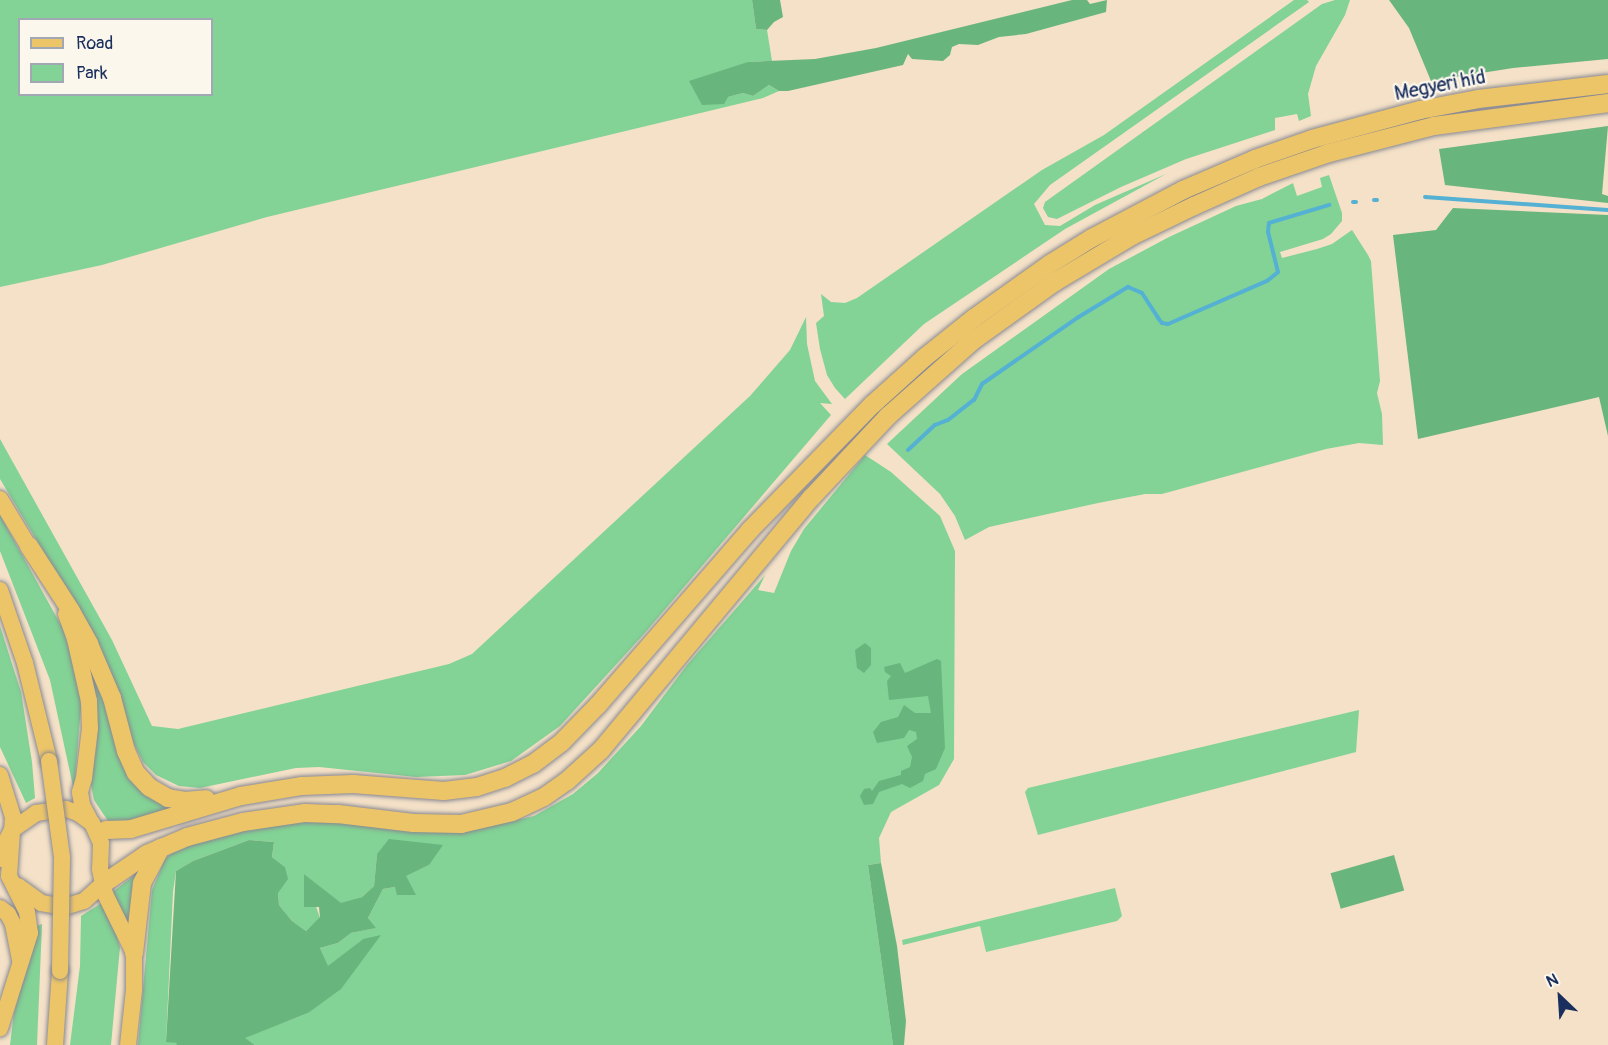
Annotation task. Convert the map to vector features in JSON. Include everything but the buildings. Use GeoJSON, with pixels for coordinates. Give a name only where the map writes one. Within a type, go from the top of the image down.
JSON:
{"type":"FeatureCollection","features":[{"type":"Feature","properties":{"kind":"highway","name":"Megyeri híd"},"geometry":{"type":"LineString","coordinates":[[240,796],[322,784],[444,790],[477,787],[505,778],[533,764],[562,742],[598,705],[750,531],[872,405],[924,358],[1009,291],[1084,243],[1137,213],[1210,178],[1283,148],[1420,110],[1478,99],[1608,84]]}},
{"type":"Feature","properties":{"kind":"highway","name":"Megyeri híd"},"geometry":{"type":"LineString","coordinates":[[104,888],[137,859],[222,826],[285,815],[338,814],[438,824],[489,819],[529,805],[550,793],[601,750],[812,497],[888,416],[974,340],[1064,276],[1132,236],[1184,210],[1290,166],[1358,144],[1434,126],[1608,103]]}},
{"type":"Feature","properties":{"kind":"highway"},"geometry":{"type":"LineString","coordinates":[[29,546],[71,611],[89,644],[112,698],[130,762],[139,777],[155,791],[178,801],[240,796]]}},
{"type":"Feature","properties":{"kind":"highway"},"geometry":{"type":"LineString","coordinates":[[99,830],[117,831],[146,825],[240,796]]}},
{"type":"Feature","properties":{"kind":"highway"},"geometry":{"type":"LineString","coordinates":[[134,953],[142,883],[161,848]]}},
{"type":"Feature","properties":{"kind":"main road"},"geometry":{"type":"LineString","coordinates":[[0,499],[66,612],[83,668],[90,713],[84,778],[109,862],[104,888],[84,901],[64,908],[46,906],[10,879]]}},
{"type":"Feature","properties":{"kind":"main road"},"geometry":{"type":"LineString","coordinates":[[0,590],[25,663],[49,761],[62,857],[60,971],[55,1045]]}},
{"type":"Feature","properties":{"kind":"main road"},"geometry":{"type":"LineString","coordinates":[[0,763],[17,801],[14,827],[1,851],[21,922],[20,960],[0,1028]]}},
{"type":"Feature","properties":{"kind":"main road"},"geometry":{"type":"LineString","coordinates":[[0,775],[11,805],[14,827],[16,861],[10,879]]}},
{"type":"Feature","properties":{"kind":"main road"},"geometry":{"type":"LineString","coordinates":[[0,792],[4,809],[14,827]]}},
{"type":"Feature","properties":{"kind":"main road"},"geometry":{"type":"LineString","coordinates":[[14,827],[62,816],[99,830]]}},
{"type":"Feature","properties":{"kind":"main road"},"geometry":{"type":"LineString","coordinates":[[99,830],[104,888],[134,953],[134,990],[128,1045]]}},
{"type":"Feature","properties":{"kind":"main road"},"geometry":{"type":"LineString","coordinates":[[10,879],[51,898],[72,897],[91,883],[100,860]]}},
{"type":"Feature","properties":{"kind":"main road"},"geometry":{"type":"LineString","coordinates":[[0,908],[8,914],[13,924],[20,960]]}},
{"type":"Feature","properties":{"kind":"green space"},"geometry":{"type":"Polygon","coordinates":[[[0,0],[752,0],[756,29],[767,30],[772,61],[748,62],[728,97],[743,93],[753,96],[769,85],[779,91],[763,98],[267,217],[102,265],[0,287],[0,0]]]}},
{"type":"Feature","properties":{"kind":"green space"},"geometry":{"type":"Polygon","coordinates":[[[752,0],[780,0],[783,17],[767,30],[756,29],[752,0]]]}},
{"type":"Feature","properties":{"kind":"green space"},"geometry":{"type":"Polygon","coordinates":[[[1072,0],[1087,0],[1090,4],[1107,0],[1106,12],[1026,34],[999,37],[978,45],[959,44],[952,47],[950,55],[943,61],[912,59],[908,54],[903,65],[788,91],[779,91],[769,85],[753,96],[743,93],[728,97],[724,104],[702,105],[689,81],[748,62],[815,59],[876,48],[1072,0]]]}},
{"type":"Feature","properties":{"kind":"green space"},"geometry":{"type":"Polygon","coordinates":[[[1294,0],[1309,2],[1050,185],[1034,204],[1045,225],[1060,226],[1095,205],[1166,174],[1065,229],[924,324],[845,399],[835,388],[827,375],[816,323],[824,316],[821,294],[831,302],[845,303],[857,298],[1042,170],[1104,135],[1294,0]]]}},
{"type":"Feature","properties":{"kind":"green space"},"geometry":{"type":"Polygon","coordinates":[[[1335,0],[1350,0],[1345,15],[1316,66],[1308,94],[1311,116],[1299,121],[1297,114],[1275,118],[1275,130],[1186,159],[1121,187],[1057,219],[1048,217],[1043,208],[1045,202],[1322,4],[1335,0]]]}},
{"type":"Feature","properties":{"kind":"green space"},"geometry":{"type":"Polygon","coordinates":[[[1389,0],[1608,0],[1608,59],[1513,68],[1431,81],[1409,28],[1389,0]]]}},
{"type":"Feature","properties":{"kind":"green space"},"geometry":{"type":"Polygon","coordinates":[[[1608,126],[1602,194],[1608,196],[1608,203],[1445,185],[1439,149],[1608,126]]]}},
{"type":"Feature","properties":{"kind":"green space"},"geometry":{"type":"Polygon","coordinates":[[[1329,175],[1342,213],[1342,221],[1331,234],[1323,239],[1280,252],[1282,258],[1317,249],[1332,244],[1352,230],[1368,255],[1371,261],[1380,381],[1377,393],[1382,414],[1383,445],[1359,443],[1326,449],[1162,494],[1145,494],[989,527],[965,540],[955,516],[940,494],[887,444],[962,374],[1109,269],[1169,237],[1236,206],[1262,199],[1293,183],[1297,196],[1322,187],[1320,178],[1329,175]]]}},
{"type":"Feature","properties":{"kind":"green space"},"geometry":{"type":"Polygon","coordinates":[[[1453,208],[1608,215],[1608,436],[1599,397],[1418,439],[1393,235],[1436,230],[1453,208]]]}},
{"type":"Feature","properties":{"kind":"green space"},"geometry":{"type":"Polygon","coordinates":[[[806,317],[807,344],[815,381],[832,404],[820,403],[831,415],[644,634],[560,726],[511,761],[465,775],[416,777],[319,767],[296,768],[200,788],[179,786],[156,775],[143,762],[133,742],[116,686],[46,556],[0,479],[0,439],[112,640],[152,726],[178,729],[449,664],[472,654],[750,396],[790,350],[806,317]]]}},
{"type":"Feature","properties":{"kind":"green space"},"geometry":{"type":"Polygon","coordinates":[[[865,455],[891,472],[940,516],[955,551],[954,759],[939,785],[891,812],[879,838],[881,863],[868,865],[893,1045],[255,1045],[244,1038],[308,1013],[363,939],[328,967],[320,948],[338,943],[351,933],[375,928],[368,918],[383,889],[395,887],[405,876],[429,865],[377,854],[374,886],[362,897],[341,904],[305,875],[320,918],[306,931],[292,921],[279,905],[278,893],[285,867],[272,857],[274,842],[249,840],[193,861],[176,871],[166,1041],[178,1043],[176,1045],[138,1045],[152,890],[165,859],[176,849],[227,833],[304,821],[486,827],[534,816],[573,794],[598,773],[641,726],[687,665],[765,575],[758,590],[774,593],[791,551],[804,529],[865,455]]]}},
{"type":"Feature","properties":{"kind":"green space"},"geometry":{"type":"Polygon","coordinates":[[[0,515],[62,627],[77,670],[81,707],[74,791],[50,680],[0,551],[0,515]]]}},
{"type":"Feature","properties":{"kind":"green space"},"geometry":{"type":"Polygon","coordinates":[[[0,626],[21,692],[32,762],[35,798],[26,803],[0,747],[0,626]]]}},
{"type":"Feature","properties":{"kind":"green space"},"geometry":{"type":"Polygon","coordinates":[[[865,643],[871,648],[871,665],[864,673],[857,668],[855,650],[865,643]]]}},
{"type":"Feature","properties":{"kind":"green space"},"geometry":{"type":"Polygon","coordinates":[[[87,652],[98,679],[119,750],[183,807],[126,825],[110,824],[94,800],[91,785],[97,739],[87,652]]]}},
{"type":"Feature","properties":{"kind":"green space"},"geometry":{"type":"Polygon","coordinates":[[[937,659],[941,661],[945,748],[936,769],[925,774],[923,781],[910,788],[902,784],[879,792],[873,804],[864,805],[860,796],[864,789],[870,788],[872,791],[879,781],[901,775],[901,771],[910,767],[912,757],[907,746],[917,739],[916,732],[909,730],[904,738],[877,743],[873,732],[881,722],[898,717],[904,705],[915,713],[931,713],[928,696],[889,700],[887,681],[891,676],[885,672],[884,667],[900,663],[905,673],[937,659]]]}},
{"type":"Feature","properties":{"kind":"green space"},"geometry":{"type":"Polygon","coordinates":[[[1359,710],[1356,752],[1038,835],[1025,792],[1028,788],[1359,710]]]}},
{"type":"Feature","properties":{"kind":"green space"},"geometry":{"type":"Polygon","coordinates":[[[389,839],[443,845],[429,865],[406,876],[416,895],[397,895],[395,887],[383,889],[368,918],[376,928],[351,933],[338,943],[320,948],[328,966],[363,939],[381,935],[341,989],[308,1013],[245,1038],[255,1045],[176,1045],[177,1043],[166,1042],[176,871],[193,861],[249,840],[274,842],[272,857],[285,867],[288,879],[278,893],[279,905],[292,921],[306,931],[320,917],[319,907],[304,907],[304,874],[341,903],[362,897],[374,886],[377,854],[389,839]]]}},
{"type":"Feature","properties":{"kind":"green space"},"geometry":{"type":"Polygon","coordinates":[[[1394,855],[1404,891],[1341,909],[1331,873],[1394,855]]]}},
{"type":"Feature","properties":{"kind":"green space"},"geometry":{"type":"Polygon","coordinates":[[[881,863],[897,946],[906,1021],[904,1045],[893,1045],[868,865],[881,863]]]}},
{"type":"Feature","properties":{"kind":"green space"},"geometry":{"type":"Polygon","coordinates":[[[136,874],[132,890],[128,933],[110,894],[136,874]]]}},
{"type":"Feature","properties":{"kind":"green space"},"geometry":{"type":"Polygon","coordinates":[[[1115,888],[1122,916],[1117,921],[986,952],[980,926],[903,945],[902,940],[1115,888]]]}},
{"type":"Feature","properties":{"kind":"green space"},"geometry":{"type":"Polygon","coordinates":[[[103,902],[112,919],[120,947],[111,1045],[70,1045],[80,966],[81,916],[103,902]]]}},
{"type":"Feature","properties":{"kind":"green space"},"geometry":{"type":"Polygon","coordinates":[[[42,924],[37,1045],[10,1045],[14,1013],[37,926],[42,924]]]}},
{"type":"Feature","properties":{"kind":"waterway"},"geometry":{"type":"LineString","coordinates":[[1425,197],[1608,210]]}},
{"type":"Feature","properties":{"kind":"waterway"},"geometry":{"type":"LineString","coordinates":[[908,450],[935,425],[948,420],[974,400],[982,384],[1077,318],[1128,287],[1142,293],[1162,323],[1168,324],[1267,281],[1278,272],[1268,232],[1269,223],[1329,205]]}}]}
